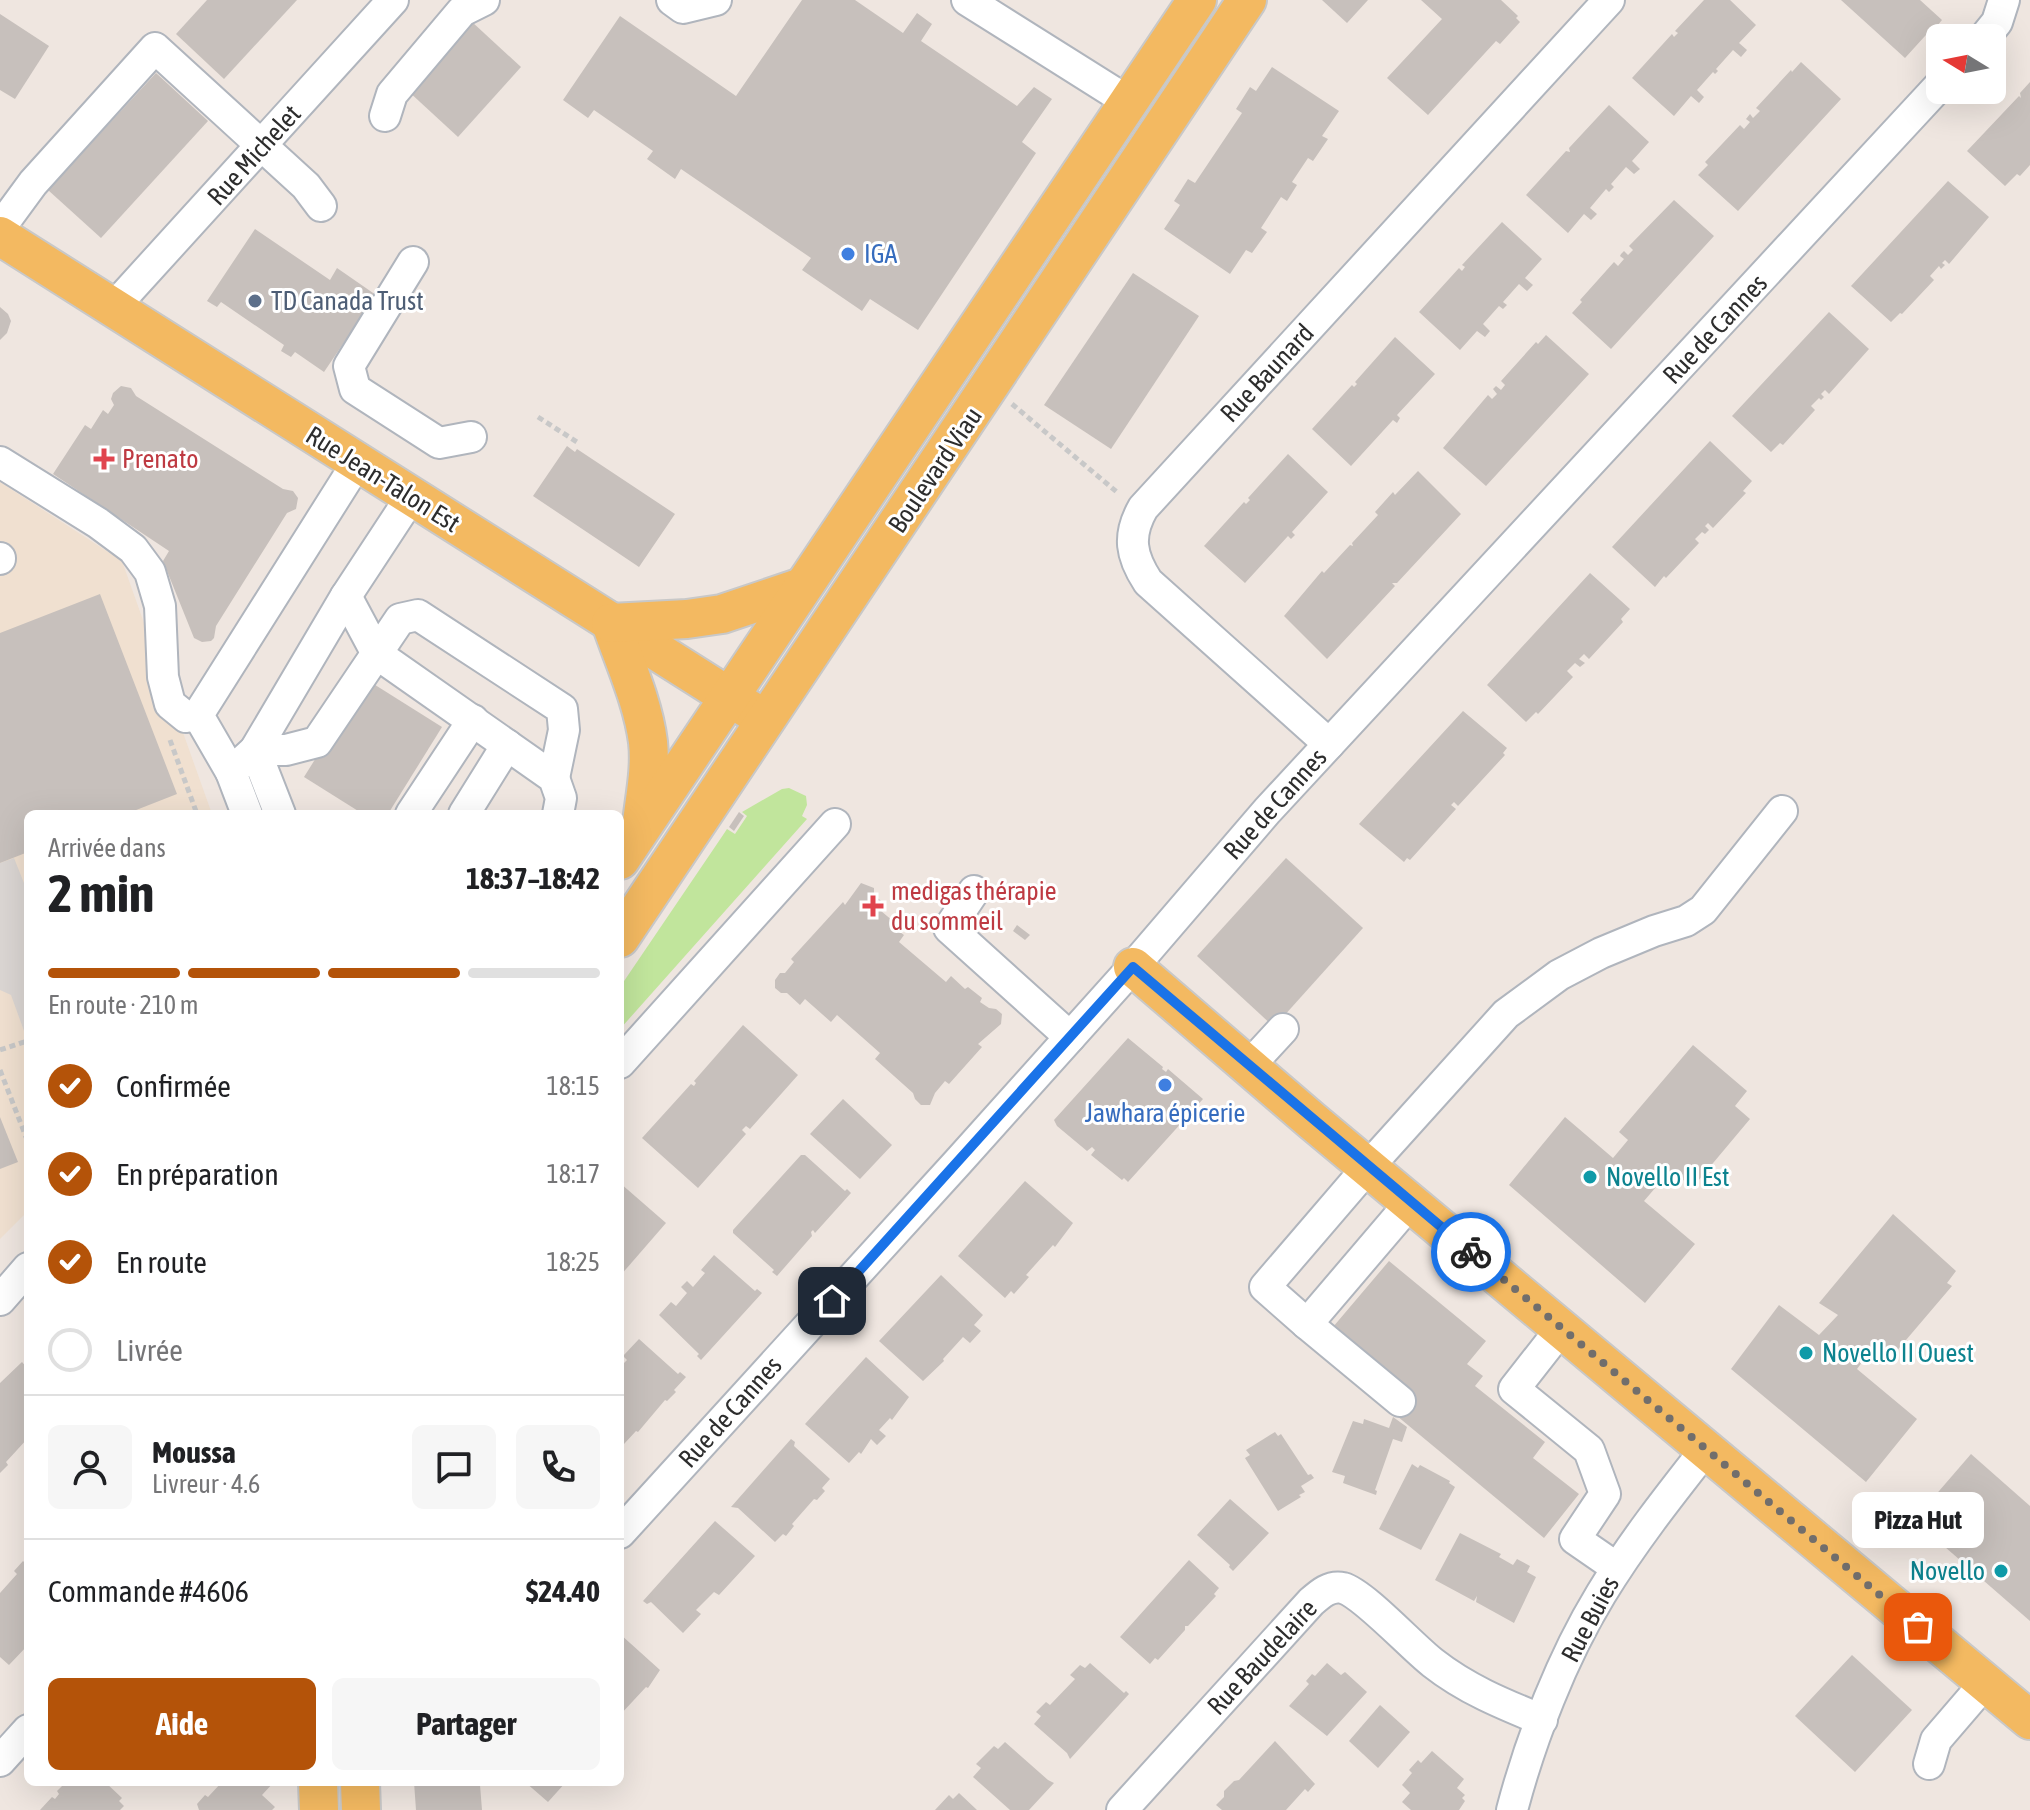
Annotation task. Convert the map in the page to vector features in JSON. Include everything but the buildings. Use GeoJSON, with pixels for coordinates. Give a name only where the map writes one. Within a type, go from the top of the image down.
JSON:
{"type":"FeatureCollection","features":[{"type":"Feature","properties":{"kind":"main road","name":"Boulevard Viau"},"geometry":{"type":"LineString","coordinates":[[624,854],[1197,0]]}},
{"type":"Feature","properties":{"kind":"main road","name":"Boulevard Viau"},"geometry":{"type":"LineString","coordinates":[[624,932],[1247,0]]}},
{"type":"Feature","properties":{"kind":"main road","name":"Rue Jean-Talon Est"},"geometry":{"type":"LineString","coordinates":[[0,236],[766,720]]}},
{"type":"Feature","properties":{"kind":"main road"},"geometry":{"type":"LineString","coordinates":[[641,829],[648,741],[641,710],[611,623],[722,614],[802,587]]}},
{"type":"Feature","properties":{"kind":"main road"},"geometry":{"type":"LineString","coordinates":[[1133,967],[2030,1720]]}},
{"type":"Feature","properties":{"kind":"main road"},"geometry":{"type":"LineString","coordinates":[[318,1786],[319,1810]]}},
{"type":"Feature","properties":{"kind":"main road"},"geometry":{"type":"LineString","coordinates":[[360,1786],[361,1810]]}},
{"type":"Feature","properties":{"kind":"street","name":"Rue Michelet"},"geometry":{"type":"LineString","coordinates":[[113,308],[393,0]]}},
{"type":"Feature","properties":{"kind":"street"},"geometry":{"type":"LineString","coordinates":[[385,116],[392,94],[462,11],[484,0]]}},
{"type":"Feature","properties":{"kind":"street"},"geometry":{"type":"LineString","coordinates":[[672,0],[683,8],[716,0]]}},
{"type":"Feature","properties":{"kind":"street"},"geometry":{"type":"LineString","coordinates":[[967,0],[1129,102]]}},
{"type":"Feature","properties":{"kind":"street","name":"Rue Baunard"},"geometry":{"type":"LineString","coordinates":[[1329,744],[1148,582],[1136,563],[1131,543],[1135,523],[1143,508],[1609,0]]}},
{"type":"Feature","properties":{"kind":"street"},"geometry":{"type":"LineString","coordinates":[[1995,24],[2004,0]]}},
{"type":"Feature","properties":{"kind":"street"},"geometry":{"type":"LineString","coordinates":[[0,228],[33,183],[155,48],[306,186],[321,206]]}},
{"type":"Feature","properties":{"kind":"street","name":"Rue de Cannes"},"geometry":{"type":"LineString","coordinates":[[624,1529],[1133,967],[1169,922],[1329,744],[1926,100]]}},
{"type":"Feature","properties":{"kind":"street"},"geometry":{"type":"LineString","coordinates":[[413,262],[349,366],[355,389],[439,443],[471,437]]}},
{"type":"Feature","properties":{"kind":"street"},"geometry":{"type":"LineString","coordinates":[[0,462],[98,523],[133,549],[150,572],[160,606],[163,677],[170,704],[186,717],[198,715],[357,463]]}},
{"type":"Feature","properties":{"kind":"street"},"geometry":{"type":"LineString","coordinates":[[231,772],[255,750],[346,596],[411,497]]}},
{"type":"Feature","properties":{"kind":"street"},"geometry":{"type":"LineString","coordinates":[[346,596],[377,654],[554,778]]}},
{"type":"Feature","properties":{"kind":"street"},"geometry":{"type":"LineString","coordinates":[[255,750],[286,750],[317,742],[400,619],[418,615],[562,709],[564,730],[554,778],[561,798],[559,810]]}},
{"type":"Feature","properties":{"kind":"street"},"geometry":{"type":"LineString","coordinates":[[198,715],[231,772],[245,810]]}},
{"type":"Feature","properties":{"kind":"street"},"geometry":{"type":"LineString","coordinates":[[414,810],[473,720]]}},
{"type":"Feature","properties":{"kind":"street"},"geometry":{"type":"LineString","coordinates":[[466,810],[507,745]]}},
{"type":"Feature","properties":{"kind":"street"},"geometry":{"type":"LineString","coordinates":[[255,750],[278,810]]}},
{"type":"Feature","properties":{"kind":"street"},"geometry":{"type":"LineString","coordinates":[[1400,1401],[1265,1287],[1506,1014],[1559,975],[1641,936],[1686,921],[1703,910],[1782,811]]}},
{"type":"Feature","properties":{"kind":"street"},"geometry":{"type":"LineString","coordinates":[[624,1059],[835,824]]}},
{"type":"Feature","properties":{"kind":"street"},"geometry":{"type":"LineString","coordinates":[[974,891],[949,928],[1070,1037]]}},
{"type":"Feature","properties":{"kind":"street"},"geometry":{"type":"LineString","coordinates":[[1249,1066],[1283,1029]]}},
{"type":"Feature","properties":{"kind":"street"},"geometry":{"type":"LineString","coordinates":[[1307,1324],[1411,1202]]}},
{"type":"Feature","properties":{"kind":"street"},"geometry":{"type":"LineString","coordinates":[[1561,1329],[1514,1389],[1589,1450],[1605,1494],[1647,1526]]}},
{"type":"Feature","properties":{"kind":"street","name":"Rue Buies"},"geometry":{"type":"LineString","coordinates":[[1512,1810],[1542,1720],[1574,1645],[1617,1568],[1706,1449]]}},
{"type":"Feature","properties":{"kind":"street"},"geometry":{"type":"LineString","coordinates":[[1605,1494],[1575,1539],[1617,1568]]}},
{"type":"Feature","properties":{"kind":"street","name":"Rue Baudelaire"},"geometry":{"type":"LineString","coordinates":[[1122,1810],[1311,1602],[1338,1587],[1354,1593],[1404,1639],[1458,1681],[1490,1699],[1542,1720]]}},
{"type":"Feature","properties":{"kind":"street"},"geometry":{"type":"LineString","coordinates":[[1929,1764],[1936,1740],[1985,1683]]}},
{"type":"Feature","properties":{"kind":"street"},"geometry":{"type":"LineString","coordinates":[[0,1761],[24,1734]]}},
{"type":"Feature","properties":{"kind":"path"},"geometry":{"type":"LineString","coordinates":[[1009,401],[1120,494]]}},
{"type":"Feature","properties":{"kind":"path"},"geometry":{"type":"LineString","coordinates":[[538,417],[577,442]]}},
{"type":"Feature","properties":{"kind":"path"},"geometry":{"type":"LineString","coordinates":[[168,734],[196,810]]}},
{"type":"Feature","properties":{"kind":"path"},"geometry":{"type":"LineString","coordinates":[[0,1050],[24,1042]]}},
{"type":"Feature","properties":{"kind":"path"},"geometry":{"type":"LineString","coordinates":[[0,1070],[24,1132]]}},
{"type":"Feature","properties":{"kind":"shaded area"},"geometry":{"type":"Polygon","coordinates":[[[0,482],[122,561],[211,810],[24,810],[24,1215],[0,1239],[0,482]]]}},
{"type":"Feature","properties":{"kind":"shaded area"},"geometry":{"type":"Polygon","coordinates":[[[14,858],[24,883],[24,1031],[11,995],[0,990],[0,863],[14,858]]]}},
{"type":"Feature","properties":{"kind":"green space"},"geometry":{"type":"Polygon","coordinates":[[[789,788],[806,796],[807,805],[802,816],[807,819],[624,1025],[624,981],[727,829],[735,834],[747,816],[742,812],[789,788]]]}},
{"type":"Feature","properties":{"kind":"way so far"},"geometry":{"type":"LineString","coordinates":[[1471,1252],[1918,1627]]}},
{"type":"Feature","properties":{"kind":"place","name":"IGA"},"geometry":{"type":"Point","coordinates":[848,254]}},
{"type":"Feature","properties":{"kind":"place","name":"TD Canada Trust"},"geometry":{"type":"Point","coordinates":[255,301]}},
{"type":"Feature","properties":{"kind":"place","name":"Prenato"},"geometry":{"type":"Point","coordinates":[104,459]}},
{"type":"Feature","properties":{"kind":"place","name":"medigas thérapie du sommeil"},"geometry":{"type":"Point","coordinates":[873,906]}},
{"type":"Feature","properties":{"kind":"place","name":"Jawhara épicerie"},"geometry":{"type":"Point","coordinates":[1165,1085]}},
{"type":"Feature","properties":{"kind":"place","name":"Novello II Est"},"geometry":{"type":"Point","coordinates":[1590,1177]}},
{"type":"Feature","properties":{"kind":"place","name":"Novello II Ouest"},"geometry":{"type":"Point","coordinates":[1806,1353]}},
{"type":"Feature","properties":{"kind":"place","name":"Novello"},"geometry":{"type":"Point","coordinates":[2001,1571]}},
{"type":"Feature","properties":{"kind":"place","name":"Pizza Hut"},"geometry":{"type":"Point","coordinates":[1918,1627]}},
{"type":"Feature","properties":{"kind":"route"},"geometry":{"type":"LineString","coordinates":[[832,1301],[1133,967],[1471,1252]]}}]}
